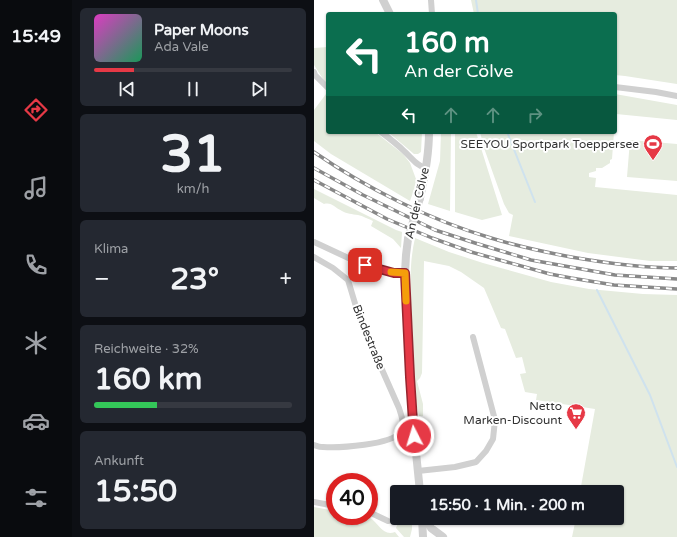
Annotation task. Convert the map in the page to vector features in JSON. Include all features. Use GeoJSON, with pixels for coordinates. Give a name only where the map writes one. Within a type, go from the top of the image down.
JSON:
{"type":"FeatureCollection","features":[{"type":"Feature","properties":{"kind":"street"},"geometry":{"type":"LineString","coordinates":[[383,0],[389,12]]}},
{"type":"Feature","properties":{"kind":"street"},"geometry":{"type":"LineString","coordinates":[[431,0],[432,12]]}},
{"type":"Feature","properties":{"kind":"street"},"geometry":{"type":"LineString","coordinates":[[314,72],[326,86]]}},
{"type":"Feature","properties":{"kind":"street"},"geometry":{"type":"LineString","coordinates":[[617,87],[677,96]]}},
{"type":"Feature","properties":{"kind":"street"},"geometry":{"type":"LineString","coordinates":[[383,134],[403,150],[414,162],[421,167],[426,168]]}},
{"type":"Feature","properties":{"kind":"street","name":"An der Cölve"},"geometry":{"type":"LineString","coordinates":[[419,485],[411,400],[405,273],[408,239],[420,198],[426,168],[429,134]]}},
{"type":"Feature","properties":{"kind":"street"},"geometry":{"type":"LineString","coordinates":[[314,242],[354,260],[394,273],[405,273]]}},
{"type":"Feature","properties":{"kind":"street","name":"Bindestraße"},"geometry":{"type":"LineString","coordinates":[[314,257],[333,268],[348,280],[360,320],[399,408],[403,422],[401,433],[393,438],[378,442],[344,447],[322,447],[314,445]]}},
{"type":"Feature","properties":{"kind":"street"},"geometry":{"type":"LineString","coordinates":[[418,471],[455,467],[476,462],[486,452],[493,439],[496,420],[473,338]]}},
{"type":"Feature","properties":{"kind":"street"},"geometry":{"type":"LineString","coordinates":[[314,502],[326,504]]}},
{"type":"Feature","properties":{"kind":"street"},"geometry":{"type":"LineString","coordinates":[[378,516],[388,521]]}},
{"type":"Feature","properties":{"kind":"street"},"geometry":{"type":"LineString","coordinates":[[422,525],[423,537]]}},
{"type":"Feature","properties":{"kind":"street"},"geometry":{"type":"LineString","coordinates":[[430,525],[431,528],[443,537]]}},
{"type":"Feature","properties":{"kind":"shaded area"},"geometry":{"type":"Polygon","coordinates":[[[471,0],[677,0],[677,84],[617,75],[617,12],[474,12],[471,0]]]}},
{"type":"Feature","properties":{"kind":"shaded area"},"geometry":{"type":"Polygon","coordinates":[[[326,47],[326,82],[314,65],[314,48],[326,47]]]}},
{"type":"Feature","properties":{"kind":"shaded area"},"geometry":{"type":"Polygon","coordinates":[[[326,94],[326,134],[378,134],[403,154],[410,163],[416,179],[410,201],[331,154],[314,141],[314,110],[326,94]]]}},
{"type":"Feature","properties":{"kind":"shaded area"},"geometry":{"type":"Polygon","coordinates":[[[617,94],[677,105],[677,120],[617,114],[617,94]]]}},
{"type":"Feature","properties":{"kind":"shaded area"},"geometry":{"type":"Polygon","coordinates":[[[390,134],[422,134],[421,152],[414,154],[390,134]]]}},
{"type":"Feature","properties":{"kind":"shaded area"},"geometry":{"type":"Polygon","coordinates":[[[441,134],[451,134],[450,211],[428,204],[440,161],[441,134]]]}},
{"type":"Feature","properties":{"kind":"shaded area"},"geometry":{"type":"Polygon","coordinates":[[[455,134],[477,134],[502,215],[482,220],[455,212],[455,134]]]}},
{"type":"Feature","properties":{"kind":"shaded area"},"geometry":{"type":"Polygon","coordinates":[[[480,134],[614,134],[612,159],[610,160],[610,163],[602,168],[596,168],[596,171],[589,173],[589,177],[596,178],[595,187],[677,195],[677,261],[650,261],[588,253],[509,236],[513,215],[509,213],[504,204],[480,134]]]}},
{"type":"Feature","properties":{"kind":"shaded area","name":"SEEYOU Sportpark Toeppersee"},"geometry":{"type":"Polygon","coordinates":[[[630,140],[677,144],[677,181],[627,177],[630,140]]]}},
{"type":"Feature","properties":{"kind":"shaded area"},"geometry":{"type":"Polygon","coordinates":[[[314,189],[402,232],[401,248],[393,239],[371,226],[373,221],[360,215],[346,213],[314,198],[314,189]]]}},
{"type":"Feature","properties":{"kind":"shaded area"},"geometry":{"type":"Polygon","coordinates":[[[415,238],[449,252],[483,263],[551,282],[589,289],[643,294],[677,295],[677,537],[572,537],[575,525],[624,525],[624,485],[581,485],[595,409],[536,400],[537,394],[525,392],[520,374],[526,373],[522,357],[516,358],[505,329],[501,328],[484,288],[461,272],[449,266],[424,261],[422,373],[417,381],[423,404],[423,416],[419,416],[415,389],[411,290],[411,264],[415,238]]]}},
{"type":"Feature","properties":{"kind":"shaded area"},"geometry":{"type":"Polygon","coordinates":[[[314,507],[326,509],[326,525],[377,525],[387,533],[395,532],[399,537],[314,537],[314,507]]]}},
{"type":"Feature","properties":{"kind":"shaded area"},"geometry":{"type":"Polygon","coordinates":[[[397,525],[412,525],[410,537],[404,537],[396,528],[397,525]]]}},
{"type":"Feature","properties":{"kind":"waterway"},"geometry":{"type":"LineString","coordinates":[[476,0],[478,12]]}},
{"type":"Feature","properties":{"kind":"waterway"},"geometry":{"type":"LineString","coordinates":[[508,134],[535,202]]}},
{"type":"Feature","properties":{"kind":"waterway"},"geometry":{"type":"LineString","coordinates":[[597,290],[650,395],[677,467]]}},
{"type":"Feature","properties":{"kind":"railway"},"geometry":{"type":"LineString","coordinates":[[314,152],[355,178],[399,202],[468,231],[511,244],[561,255],[637,266],[677,268]]}},
{"type":"Feature","properties":{"kind":"railway"},"geometry":{"type":"LineString","coordinates":[[314,168],[363,195],[435,230],[475,243],[531,260],[615,275],[677,279]]}},
{"type":"Feature","properties":{"kind":"railway"},"geometry":{"type":"LineString","coordinates":[[314,180],[387,219],[432,238],[471,252],[550,274],[571,278],[614,285],[677,289]]}},
{"type":"Feature","properties":{"kind":"slow traffic"},"geometry":{"type":"LineString","coordinates":[[391,272],[405,273],[406,301]]}},
{"type":"Feature","properties":{"kind":"place","name":"SEEYOU Sportpark Toeppersee"},"geometry":{"type":"Point","coordinates":[653,161]}},
{"type":"Feature","properties":{"kind":"place","name":"Netto Marken-Discount"},"geometry":{"type":"Point","coordinates":[576,430]}},
{"type":"Feature","properties":{"kind":"route"},"geometry":{"type":"LineString","coordinates":[[365,265],[394,273],[405,273],[414,436]]}}]}
